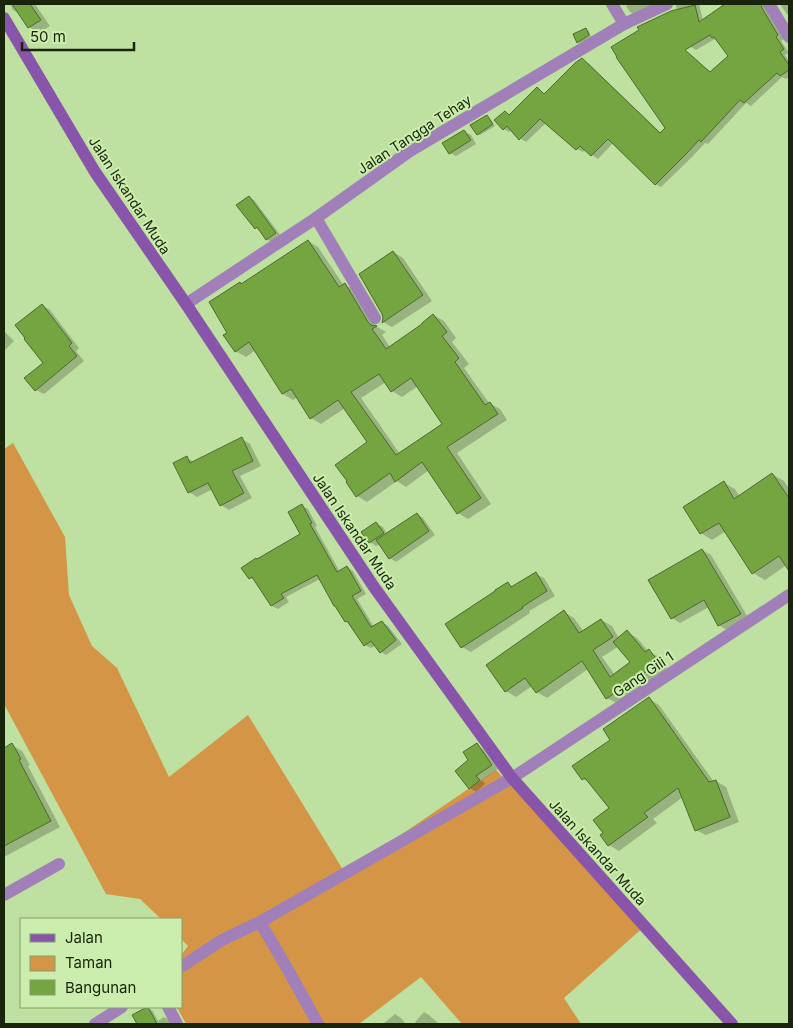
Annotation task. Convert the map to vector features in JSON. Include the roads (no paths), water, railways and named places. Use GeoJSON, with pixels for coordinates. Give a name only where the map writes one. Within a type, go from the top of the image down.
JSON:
{"type":"FeatureCollection","features":[{"type":"Feature","properties":{"kind":"street"},"geometry":{"type":"LineString","coordinates":[[612,4],[624,24]]}},
{"type":"Feature","properties":{"kind":"street","name":"Jalan Tangga Tehay"},"geometry":{"type":"LineString","coordinates":[[186,304],[316,218],[410,151],[624,24],[667,4]]}},
{"type":"Feature","properties":{"kind":"street"},"geometry":{"type":"LineString","coordinates":[[769,4],[789,37]]}},
{"type":"Feature","properties":{"kind":"street","name":"Jalan Iskandar Muda"},"geometry":{"type":"LineString","coordinates":[[4,18],[95,172],[186,304],[374,587],[512,778],[732,1024]]}},
{"type":"Feature","properties":{"kind":"street"},"geometry":{"type":"LineString","coordinates":[[316,218],[375,318]]}},
{"type":"Feature","properties":{"kind":"street","name":"Gang Gili 1"},"geometry":{"type":"LineString","coordinates":[[182,966],[222,940],[260,922],[512,778],[789,595]]}},
{"type":"Feature","properties":{"kind":"street"},"geometry":{"type":"LineString","coordinates":[[4,895],[59,864]]}},
{"type":"Feature","properties":{"kind":"street"},"geometry":{"type":"LineString","coordinates":[[260,922],[318,1024]]}},
{"type":"Feature","properties":{"kind":"street"},"geometry":{"type":"LineString","coordinates":[[95,1024],[120,1008]]}},
{"type":"Feature","properties":{"kind":"street"},"geometry":{"type":"LineString","coordinates":[[169,1008],[177,1024]]}}]}
